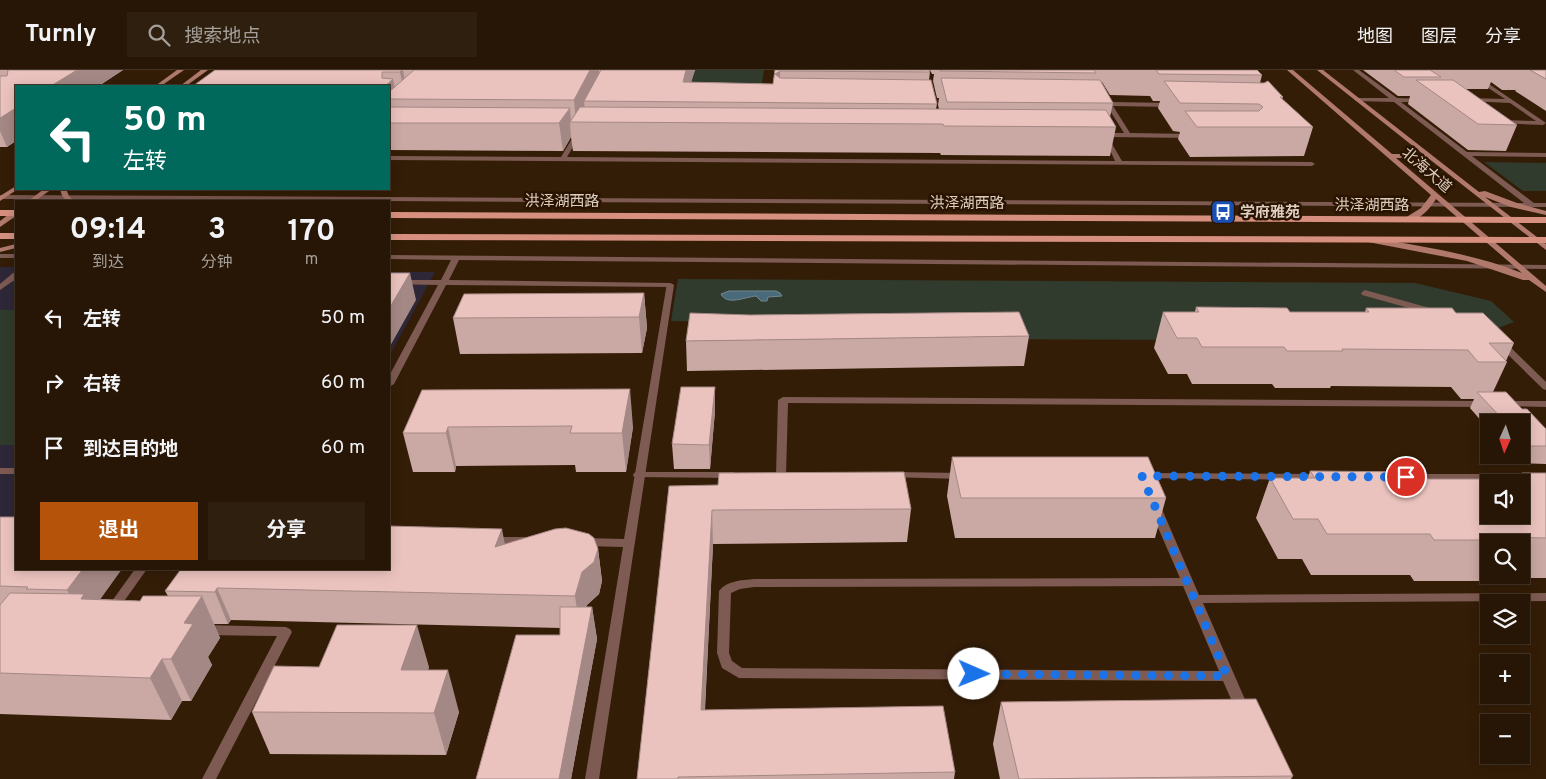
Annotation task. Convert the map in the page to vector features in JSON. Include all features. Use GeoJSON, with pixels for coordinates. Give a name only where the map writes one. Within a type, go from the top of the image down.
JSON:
{"type":"FeatureCollection","features":[{"type":"Feature","properties":{"kind":"main road"},"geometry":{"type":"LineString","coordinates":[[0,213],[15,213]]}},
{"type":"Feature","properties":{"kind":"main road","name":"洪泽湖西路"},"geometry":{"type":"LineString","coordinates":[[390,215],[1546,220]]}},
{"type":"Feature","properties":{"kind":"main road"},"geometry":{"type":"LineString","coordinates":[[1296,219],[1320,226],[1326,231],[1327,236],[1319,240]]}},
{"type":"Feature","properties":{"kind":"main road"},"geometry":{"type":"LineString","coordinates":[[0,236],[15,236]]}},
{"type":"Feature","properties":{"kind":"main road","name":"洪泽湖西路"},"geometry":{"type":"LineString","coordinates":[[390,237],[1541,240]]}},
{"type":"Feature","properties":{"kind":"street"},"geometry":{"type":"LineString","coordinates":[[159,85],[181,70]]}},
{"type":"Feature","properties":{"kind":"street"},"geometry":{"type":"LineString","coordinates":[[184,85],[205,70]]}},
{"type":"Feature","properties":{"kind":"street","name":"北海大道"},"geometry":{"type":"LineString","coordinates":[[1290,70],[1546,290]]}},
{"type":"Feature","properties":{"kind":"street","name":"北海大道"},"geometry":{"type":"LineString","coordinates":[[1320,70],[1511,220],[1541,240],[1546,248]]}},
{"type":"Feature","properties":{"kind":"street"},"geometry":{"type":"LineString","coordinates":[[1356,70],[1532,205]]}},
{"type":"Feature","properties":{"kind":"street"},"geometry":{"type":"LineString","coordinates":[[1484,72],[1474,75],[1545,123]]}},
{"type":"Feature","properties":{"kind":"street"},"geometry":{"type":"LineString","coordinates":[[1100,88],[1128,135]]}},
{"type":"Feature","properties":{"kind":"street"},"geometry":{"type":"LineString","coordinates":[[1358,100],[1428,100]]}},
{"type":"Feature","properties":{"kind":"street"},"geometry":{"type":"LineString","coordinates":[[1465,100],[1511,100]]}},
{"type":"Feature","properties":{"kind":"street"},"geometry":{"type":"LineString","coordinates":[[1100,104],[1178,105]]}},
{"type":"Feature","properties":{"kind":"street"},"geometry":{"type":"LineString","coordinates":[[1496,122],[1545,123]]}},
{"type":"Feature","properties":{"kind":"street"},"geometry":{"type":"LineString","coordinates":[[563,159],[584,123]]}},
{"type":"Feature","properties":{"kind":"street"},"geometry":{"type":"LineString","coordinates":[[570,131],[590,131]]}},
{"type":"Feature","properties":{"kind":"street"},"geometry":{"type":"LineString","coordinates":[[1094,135],[1204,136]]}},
{"type":"Feature","properties":{"kind":"street"},"geometry":{"type":"LineString","coordinates":[[1104,135],[1120,163]]}},
{"type":"Feature","properties":{"kind":"street"},"geometry":{"type":"LineString","coordinates":[[1466,154],[1546,155]]}},
{"type":"Feature","properties":{"kind":"street"},"geometry":{"type":"LineString","coordinates":[[1390,156],[1430,156]]}},
{"type":"Feature","properties":{"kind":"street"},"geometry":{"type":"LineString","coordinates":[[390,158],[1312,164]]}},
{"type":"Feature","properties":{"kind":"street"},"geometry":{"type":"LineString","coordinates":[[1,196],[15,188]]}},
{"type":"Feature","properties":{"kind":"street"},"geometry":{"type":"LineString","coordinates":[[1472,189],[1514,205],[1546,212]]}},
{"type":"Feature","properties":{"kind":"street"},"geometry":{"type":"LineString","coordinates":[[34,199],[47,190]]}},
{"type":"Feature","properties":{"kind":"street"},"geometry":{"type":"LineString","coordinates":[[1408,220],[1431,204],[1435,195]]}},
{"type":"Feature","properties":{"kind":"street"},"geometry":{"type":"LineString","coordinates":[[1,196],[34,199],[341,200]]}},
{"type":"Feature","properties":{"kind":"street"},"geometry":{"type":"LineString","coordinates":[[390,200],[1546,205]]}},
{"type":"Feature","properties":{"kind":"street"},"geometry":{"type":"LineString","coordinates":[[0,225],[15,214]]}},
{"type":"Feature","properties":{"kind":"street"},"geometry":{"type":"LineString","coordinates":[[1368,240],[1440,252],[1501,267],[1537,283]]}},
{"type":"Feature","properties":{"kind":"street"},"geometry":{"type":"LineString","coordinates":[[0,250],[15,246]]}},
{"type":"Feature","properties":{"kind":"street"},"geometry":{"type":"LineString","coordinates":[[0,256],[15,256]]}},
{"type":"Feature","properties":{"kind":"street"},"geometry":{"type":"LineString","coordinates":[[390,257],[1546,268]]}},
{"type":"Feature","properties":{"kind":"street"},"geometry":{"type":"LineString","coordinates":[[390,382],[457,257]]}},
{"type":"Feature","properties":{"kind":"street"},"geometry":{"type":"LineString","coordinates":[[0,279],[14,278]]}},
{"type":"Feature","properties":{"kind":"street"},"geometry":{"type":"LineString","coordinates":[[0,288],[14,278]]}},
{"type":"Feature","properties":{"kind":"street"},"geometry":{"type":"LineString","coordinates":[[390,282],[670,286],[638,475],[592,779]]}},
{"type":"Feature","properties":{"kind":"street"},"geometry":{"type":"LineString","coordinates":[[1365,293],[1444,314]]}},
{"type":"Feature","properties":{"kind":"street"},"geometry":{"type":"LineString","coordinates":[[1493,334],[1546,387]]}},
{"type":"Feature","properties":{"kind":"street"},"geometry":{"type":"LineString","coordinates":[[781,475],[783,400],[1546,404]]}},
{"type":"Feature","properties":{"kind":"street"},"geometry":{"type":"LineString","coordinates":[[0,471],[15,471]]}},
{"type":"Feature","properties":{"kind":"street"},"geometry":{"type":"LineString","coordinates":[[638,475],[742,475]]}},
{"type":"Feature","properties":{"kind":"street"},"geometry":{"type":"LineString","coordinates":[[880,475],[970,476]]}},
{"type":"Feature","properties":{"kind":"street"},"geometry":{"type":"LineString","coordinates":[[1249,727],[1142,483],[1327,477]]}},
{"type":"Feature","properties":{"kind":"street"},"geometry":{"type":"LineString","coordinates":[[1406,477],[1546,477]]}},
{"type":"Feature","properties":{"kind":"street"},"geometry":{"type":"LineString","coordinates":[[479,541],[538,542]]}},
{"type":"Feature","properties":{"kind":"street"},"geometry":{"type":"LineString","coordinates":[[568,542],[628,543]]}},
{"type":"Feature","properties":{"kind":"street"},"geometry":{"type":"LineString","coordinates":[[104,621],[140,570]]}},
{"type":"Feature","properties":{"kind":"street"},"geometry":{"type":"LineString","coordinates":[[1187,582],[754,582],[738,585],[725,591],[723,653],[727,664],[739,672],[1227,676]]}},
{"type":"Feature","properties":{"kind":"street"},"geometry":{"type":"LineString","coordinates":[[1194,599],[1546,597]]}},
{"type":"Feature","properties":{"kind":"street"},"geometry":{"type":"LineString","coordinates":[[188,630],[286,632],[210,779]]}},
{"type":"Feature","properties":{"kind":"shaded area"},"geometry":{"type":"Polygon","coordinates":[[[0,267],[15,267],[15,523],[0,523],[0,267]]]}},
{"type":"Feature","properties":{"kind":"shaded area"},"geometry":{"type":"Polygon","coordinates":[[[390,272],[435,272],[390,355],[390,272]]]}},
{"type":"Feature","properties":{"kind":"green space"},"geometry":{"type":"Polygon","coordinates":[[[622,70],[764,70],[759,101],[622,70]]]}},
{"type":"Feature","properties":{"kind":"green space"},"geometry":{"type":"Polygon","coordinates":[[[1484,162],[1546,163],[1546,191],[1523,191],[1484,162]]]}},
{"type":"Feature","properties":{"kind":"green space"},"geometry":{"type":"Polygon","coordinates":[[[678,279],[1415,283],[1491,301],[1514,322],[1463,341],[739,338],[740,322],[671,321],[678,279]]]}},
{"type":"Feature","properties":{"kind":"green space"},"geometry":{"type":"Polygon","coordinates":[[[0,310],[15,310],[15,445],[0,445],[0,310]]]}},
{"type":"Feature","properties":{"kind":"water"},"geometry":{"type":"Polygon","coordinates":[[[729,291],[776,291],[782,296],[768,297],[767,301],[761,301],[756,296],[727,300],[721,294],[729,291]]]}},
{"type":"Feature","properties":{"kind":"building"},"geometry":{"type":"Polygon","coordinates":[[[77,70],[53,85],[15,85],[15,109],[0,118],[0,76],[7,76],[8,71],[77,70]]]}},
{"type":"Feature","properties":{"kind":"building"},"geometry":{"type":"Polygon","coordinates":[[[215,70],[402,70],[400,72],[382,72],[382,78],[393,79],[386,85],[194,85],[215,70]]]}},
{"type":"Feature","properties":{"kind":"building"},"geometry":{"type":"Polygon","coordinates":[[[414,70],[590,70],[574,100],[390,99],[390,91],[414,70]]]}},
{"type":"Feature","properties":{"kind":"building"},"geometry":{"type":"Polygon","coordinates":[[[601,70],[686,70],[683,82],[773,84],[775,70],[929,70],[930,72],[780,71],[775,74],[780,78],[931,80],[937,104],[584,101],[601,70]]]}},
{"type":"Feature","properties":{"kind":"building"},"geometry":{"type":"Polygon","coordinates":[[[1094,70],[1096,73],[940,71],[1094,70]]]}},
{"type":"Feature","properties":{"kind":"building"},"geometry":{"type":"Polygon","coordinates":[[[1156,70],[1257,70],[1262,75],[1159,74],[1156,70]]]}},
{"type":"Feature","properties":{"kind":"building"},"geometry":{"type":"Polygon","coordinates":[[[1394,70],[1430,70],[1441,77],[1404,77],[1394,70]]]}},
{"type":"Feature","properties":{"kind":"building"},"geometry":{"type":"Polygon","coordinates":[[[1530,70],[1546,70],[1546,79],[1530,70]]]}},
{"type":"Feature","properties":{"kind":"building"},"geometry":{"type":"Polygon","coordinates":[[[941,78],[1100,80],[1113,103],[947,102],[941,78]]]}},
{"type":"Feature","properties":{"kind":"building"},"geometry":{"type":"Polygon","coordinates":[[[1416,80],[1453,80],[1517,125],[1478,124],[1416,80]]]}},
{"type":"Feature","properties":{"kind":"building"},"geometry":{"type":"Polygon","coordinates":[[[1164,81],[1264,83],[1268,81],[1283,97],[1280,97],[1313,127],[1197,127],[1185,111],[1259,111],[1263,107],[1259,104],[1180,103],[1164,81]]]}},
{"type":"Feature","properties":{"kind":"building"},"geometry":{"type":"Polygon","coordinates":[[[390,107],[570,108],[559,123],[390,123],[390,107]]]}},
{"type":"Feature","properties":{"kind":"building"},"geometry":{"type":"Polygon","coordinates":[[[580,107],[1106,110],[1116,127],[570,122],[580,107]]]}},
{"type":"Feature","properties":{"kind":"building"},"geometry":{"type":"Polygon","coordinates":[[[390,273],[410,273],[390,307],[390,273]]]}},
{"type":"Feature","properties":{"kind":"building"},"geometry":{"type":"Polygon","coordinates":[[[644,293],[639,317],[453,318],[464,294],[644,293]]]}},
{"type":"Feature","properties":{"kind":"building"},"geometry":{"type":"Polygon","coordinates":[[[1196,307],[1287,308],[1290,312],[1369,312],[1366,308],[1452,308],[1456,313],[1483,313],[1514,343],[1489,343],[1507,362],[1478,362],[1468,350],[1342,349],[1343,351],[1287,351],[1284,347],[1202,347],[1197,338],[1177,338],[1163,312],[1199,312],[1196,307]]]}},
{"type":"Feature","properties":{"kind":"building"},"geometry":{"type":"Polygon","coordinates":[[[1019,312],[1029,336],[686,341],[690,313],[750,315],[1019,312]]]}},
{"type":"Feature","properties":{"kind":"building"},"geometry":{"type":"Polygon","coordinates":[[[681,387],[715,387],[709,445],[672,444],[681,387]]]}},
{"type":"Feature","properties":{"kind":"building"},"geometry":{"type":"Polygon","coordinates":[[[630,389],[622,433],[570,433],[572,426],[448,427],[446,433],[403,433],[422,390],[630,389]]]}},
{"type":"Feature","properties":{"kind":"building"},"geometry":{"type":"Polygon","coordinates":[[[1477,392],[1506,392],[1522,409],[1527,409],[1546,429],[1546,446],[1530,446],[1530,414],[1498,414],[1477,392]]]}},
{"type":"Feature","properties":{"kind":"building"},"geometry":{"type":"Polygon","coordinates":[[[952,457],[1148,457],[1166,498],[961,498],[952,457]]]}},
{"type":"Feature","properties":{"kind":"building"},"geometry":{"type":"Polygon","coordinates":[[[1310,471],[1423,472],[1428,479],[1480,479],[1480,524],[1530,524],[1530,474],[1522,473],[1546,473],[1546,538],[1530,538],[1530,534],[1480,534],[1480,540],[1434,540],[1430,534],[1327,534],[1318,519],[1293,519],[1270,478],[1315,478],[1310,471]]]}},
{"type":"Feature","properties":{"kind":"building"},"geometry":{"type":"Polygon","coordinates":[[[904,472],[911,509],[712,510],[701,710],[943,706],[955,772],[637,779],[669,486],[718,485],[719,473],[904,472]]]}},
{"type":"Feature","properties":{"kind":"building"},"geometry":{"type":"Polygon","coordinates":[[[0,517],[15,517],[15,570],[82,570],[67,590],[0,586],[0,517]]]}},
{"type":"Feature","properties":{"kind":"building"},"geometry":{"type":"Polygon","coordinates":[[[390,526],[502,529],[495,547],[555,529],[566,528],[589,534],[594,538],[598,549],[594,562],[582,572],[575,596],[217,588],[215,592],[165,591],[180,570],[390,570],[390,526]]]}},
{"type":"Feature","properties":{"kind":"building"},"geometry":{"type":"Polygon","coordinates":[[[10,593],[84,594],[81,599],[140,601],[143,596],[202,596],[184,623],[193,624],[171,659],[162,659],[150,678],[0,673],[0,605],[10,593]]]}},
{"type":"Feature","properties":{"kind":"building"},"geometry":{"type":"Polygon","coordinates":[[[560,607],[592,607],[559,779],[476,779],[516,635],[560,635],[560,607]]]}},
{"type":"Feature","properties":{"kind":"building"},"geometry":{"type":"Polygon","coordinates":[[[337,625],[417,625],[401,670],[448,670],[434,713],[252,712],[274,666],[319,667],[337,625]]]}},
{"type":"Feature","properties":{"kind":"building"},"geometry":{"type":"Polygon","coordinates":[[[1256,699],[1293,776],[1019,779],[1001,702],[1256,699]]]}},
{"type":"Feature","properties":{"kind":"place","name":"学府雅苑"},"geometry":{"type":"Point","coordinates":[1223,212]}},
{"type":"Feature","properties":{"kind":"route"},"geometry":{"type":"LineString","coordinates":[[974,674],[1227,676],[1142,476],[1406,477]]}}]}
